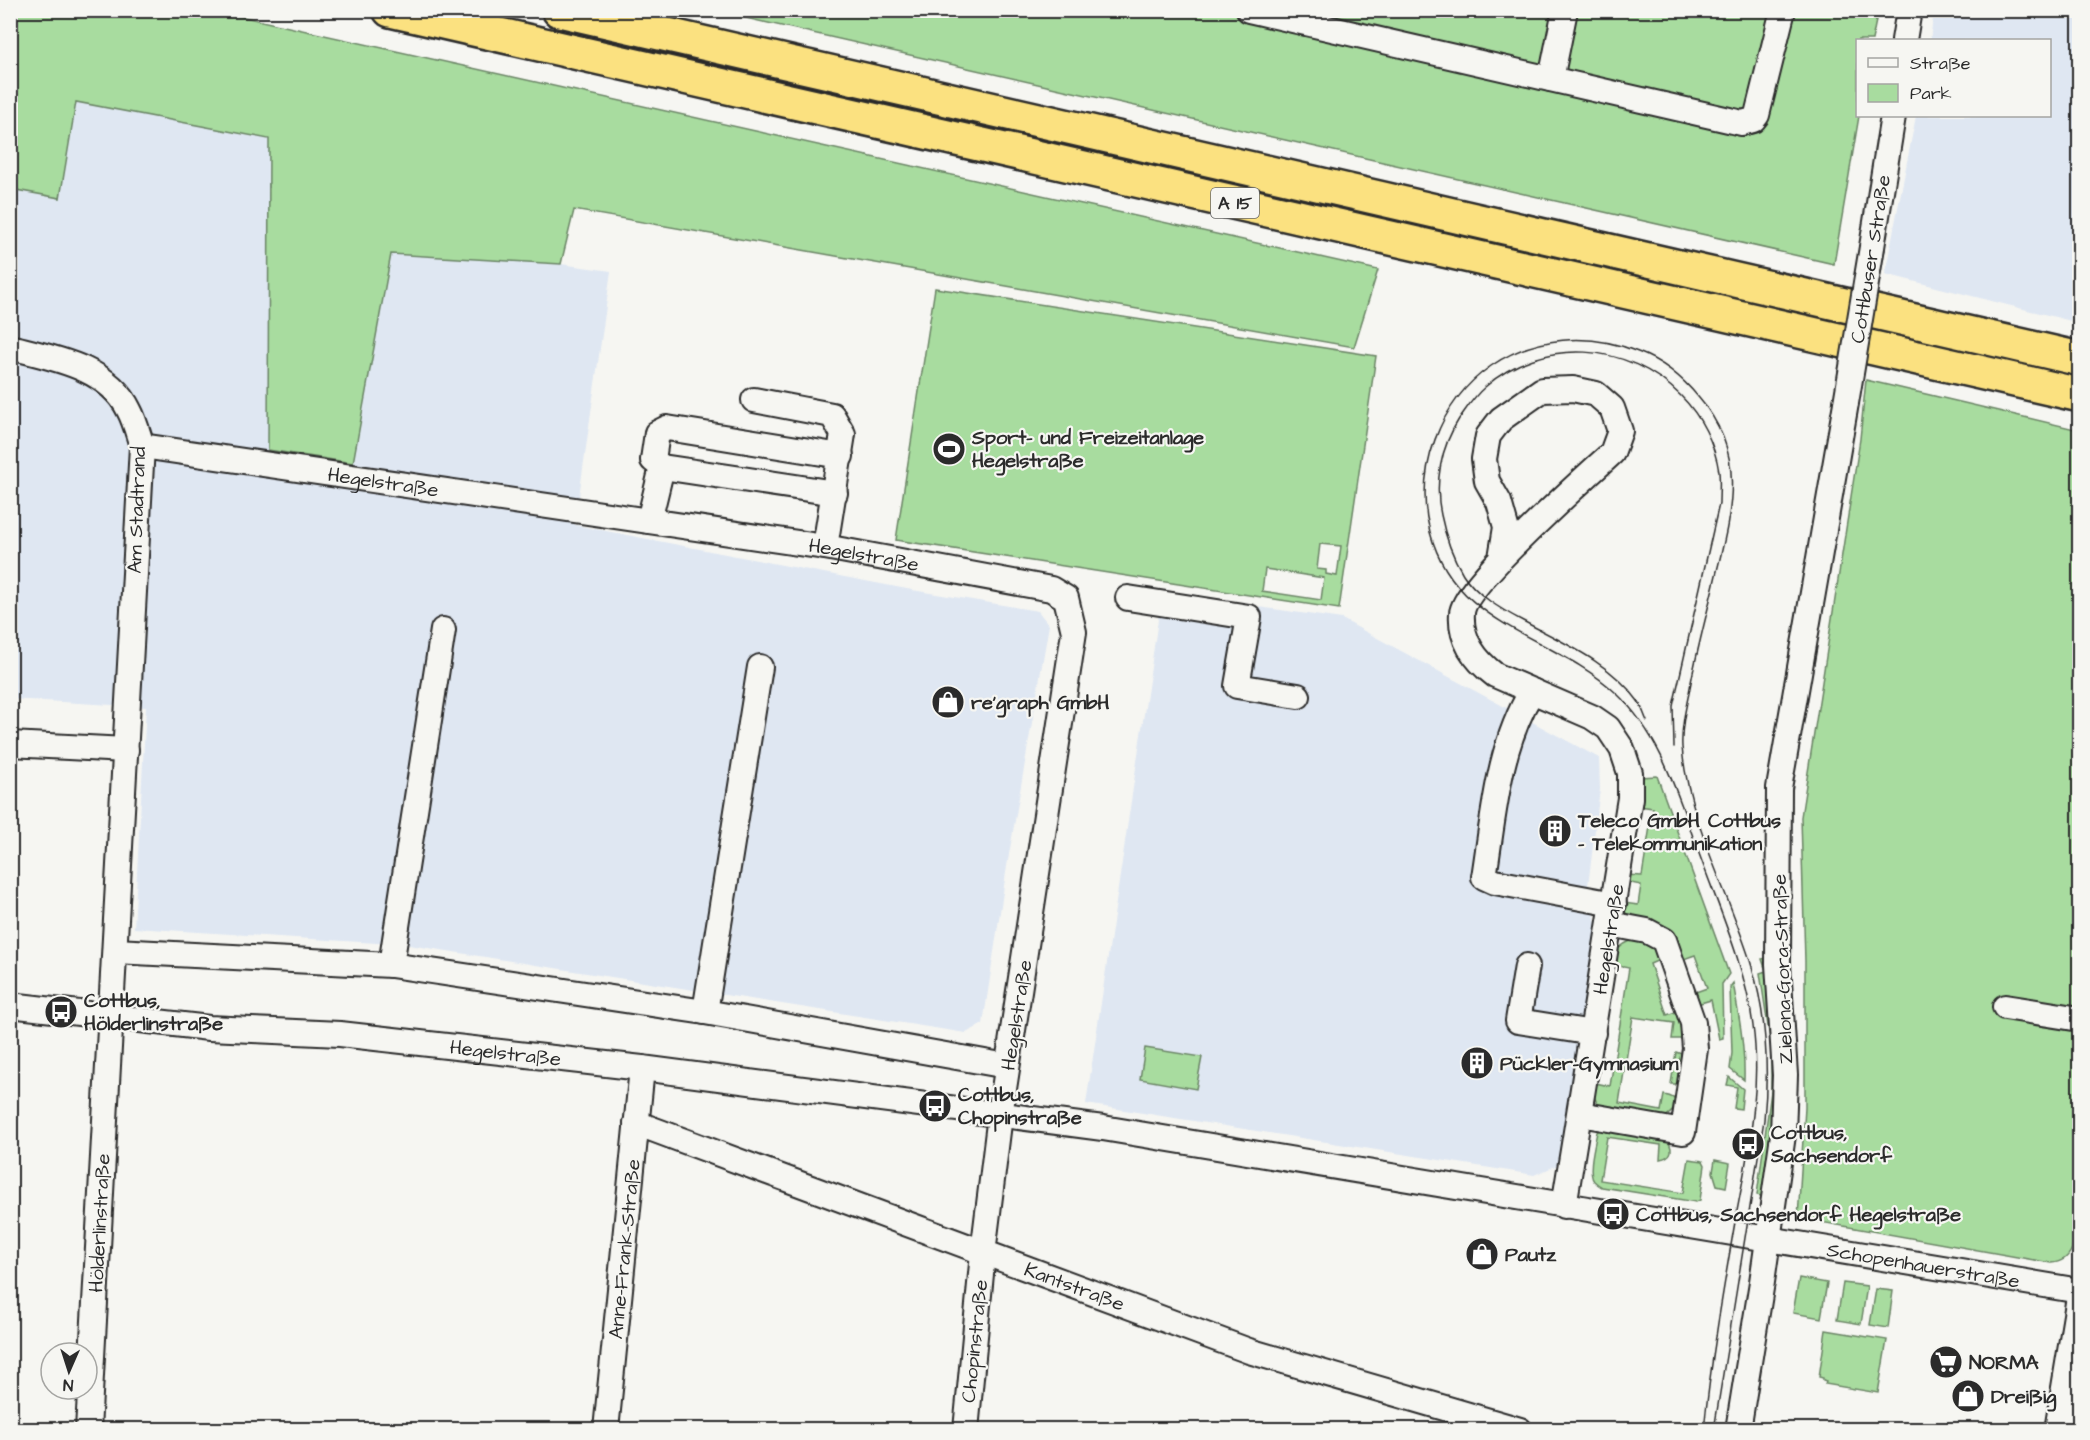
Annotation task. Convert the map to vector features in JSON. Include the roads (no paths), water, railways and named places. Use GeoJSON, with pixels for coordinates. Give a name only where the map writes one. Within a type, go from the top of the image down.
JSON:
{"type":"FeatureCollection","features":[{"type":"Feature","properties":{"kind":"highway","name":"A 15"},"geometry":{"type":"LineString","coordinates":[[390,10],[2079,395]]}},
{"type":"Feature","properties":{"kind":"highway","name":"A 15"},"geometry":{"type":"LineString","coordinates":[[559,10],[2079,359]]}},
{"type":"Feature","properties":{"kind":"street"},"geometry":{"type":"LineString","coordinates":[[1249,10],[1330,19],[1551,79],[1742,123],[1753,120],[1757,115],[1783,10]]}},
{"type":"Feature","properties":{"kind":"street"},"geometry":{"type":"LineString","coordinates":[[1551,79],[1565,10]]}},
{"type":"Feature","properties":{"kind":"street"},"geometry":{"type":"LineString","coordinates":[[1905,39],[1909,10]]}},
{"type":"Feature","properties":{"kind":"street","name":"Cottbuser Straße"},"geometry":{"type":"LineString","coordinates":[[1846,403],[1893,117]]}},
{"type":"Feature","properties":{"kind":"street","name":"Am Stadtrand"},"geometry":{"type":"LineString","coordinates":[[10,347],[86,369],[113,388],[129,410],[142,446],[111,1017]]}},
{"type":"Feature","properties":{"kind":"street","name":"Hegelstraße"},"geometry":{"type":"LineString","coordinates":[[1501,558],[1506,526],[1499,502],[1487,481],[1484,459],[1488,436],[1501,419],[1542,390],[1573,389],[1596,394],[1612,408],[1620,431],[1612,453],[1501,558],[1469,598],[1462,611],[1464,635],[1469,649],[1481,664],[1495,675],[1592,717],[1608,728],[1622,749],[1630,773],[1630,798],[1564,1206]]}},
{"type":"Feature","properties":{"kind":"street"},"geometry":{"type":"LineString","coordinates":[[754,400],[832,415],[843,434],[825,547]]}},
{"type":"Feature","properties":{"kind":"street","name":"Zielona-Gora-Straße"},"geometry":{"type":"LineString","coordinates":[[1738,1430],[1769,1239],[1783,1135],[1785,1075],[1778,964],[1779,788],[1846,403]]}},
{"type":"Feature","properties":{"kind":"street"},"geometry":{"type":"LineString","coordinates":[[835,493],[662,467],[653,460],[657,433],[667,428],[841,456]]}},
{"type":"Feature","properties":{"kind":"street","name":"Hegelstraße"},"geometry":{"type":"LineString","coordinates":[[142,446],[825,547],[1051,589],[1066,597],[1074,632],[1000,1115],[983,1254]]}},
{"type":"Feature","properties":{"kind":"street"},"geometry":{"type":"LineString","coordinates":[[649,521],[662,467]]}},
{"type":"Feature","properties":{"kind":"street"},"geometry":{"type":"LineString","coordinates":[[1128,598],[1249,617],[1238,686],[1298,696]]}},
{"type":"Feature","properties":{"kind":"street"},"geometry":{"type":"LineString","coordinates":[[391,965],[443,630]]}},
{"type":"Feature","properties":{"kind":"street"},"geometry":{"type":"LineString","coordinates":[[705,1012],[760,667]]}},
{"type":"Feature","properties":{"kind":"street"},"geometry":{"type":"LineString","coordinates":[[1532,691],[1520,710],[1502,763],[1484,877],[1612,914],[1664,940],[1693,1023],[1695,1049],[1683,1132],[1580,1114]]}},
{"type":"Feature","properties":{"kind":"street"},"geometry":{"type":"LineString","coordinates":[[10,744],[126,750]]}},
{"type":"Feature","properties":{"kind":"street"},"geometry":{"type":"LineString","coordinates":[[115,951],[391,965],[705,1012],[1008,1066]]}},
{"type":"Feature","properties":{"kind":"street"},"geometry":{"type":"LineString","coordinates":[[1527,966],[1518,1021],[1593,1033]]}},
{"type":"Feature","properties":{"kind":"street","name":"Hegelstraße"},"geometry":{"type":"LineString","coordinates":[[10,1005],[209,1028],[340,1034],[642,1068],[1103,1128],[1769,1239]]}},
{"type":"Feature","properties":{"kind":"street"},"geometry":{"type":"LineString","coordinates":[[2005,1007],[2079,1019]]}},
{"type":"Feature","properties":{"kind":"street","name":"Hölderlinstraße"},"geometry":{"type":"LineString","coordinates":[[88,1430],[111,1017]]}},
{"type":"Feature","properties":{"kind":"street","name":"Anne-Frank-Straße"},"geometry":{"type":"LineString","coordinates":[[606,1430],[642,1068]]}},
{"type":"Feature","properties":{"kind":"street","name":"Kantstraße"},"geometry":{"type":"LineString","coordinates":[[636,1123],[983,1254],[1249,1351],[1520,1430]]}},
{"type":"Feature","properties":{"kind":"street","name":"Schopenhauerstraße"},"geometry":{"type":"LineString","coordinates":[[1769,1239],[2079,1291]]}},
{"type":"Feature","properties":{"kind":"street","name":"Chopinstraße"},"geometry":{"type":"LineString","coordinates":[[966,1430],[983,1254]]}},
{"type":"Feature","properties":{"kind":"street"},"geometry":{"type":"LineString","coordinates":[[2057,1430],[2079,1291]]}},
{"type":"Feature","properties":{"kind":"tram line"},"geometry":{"type":"LineString","coordinates":[[1704,1430],[1718,1326],[1752,1124],[1756,1075],[1755,1051],[1753,1026],[1744,981],[1722,913],[1666,765],[1644,727],[1616,693],[1591,673],[1483,610],[1461,589],[1443,564],[1430,532],[1426,509],[1425,485],[1435,440],[1457,399],[1473,381],[1508,356],[1525,348],[1563,340],[1582,340],[1620,346],[1647,356],[1672,371],[1693,391],[1714,419],[1724,440],[1730,461],[1732,483],[1727,528],[1698,648],[1684,720],[1682,747],[1686,775],[1701,831],[1743,940],[1757,986],[1766,1043],[1766,1081],[1764,1120],[1714,1430]]}},
{"type":"Feature","properties":{"kind":"tram line"},"geometry":{"type":"LineString","coordinates":[[1647,721],[1639,703],[1614,675],[1585,655],[1507,612],[1475,589],[1459,567],[1447,538],[1438,490],[1441,465],[1453,430],[1477,394],[1508,371],[1533,359],[1559,353],[1585,352],[1611,356],[1636,365],[1660,378],[1681,396],[1701,421],[1710,441],[1719,472],[1719,504],[1673,706],[1674,747]]}},
{"type":"Feature","properties":{"kind":"place","name":"Sport- und Freizeitanlage Hegelstraße"},"geometry":{"type":"Point","coordinates":[949,449]}},
{"type":"Feature","properties":{"kind":"place","name":"re'graph GmbH"},"geometry":{"type":"Point","coordinates":[948,702]}},
{"type":"Feature","properties":{"kind":"place","name":"Teleco GmbH Cottbus - Telekommunikation"},"geometry":{"type":"Point","coordinates":[1555,831]}},
{"type":"Feature","properties":{"kind":"place","name":"Cottbus, Hölderlinstraße"},"geometry":{"type":"Point","coordinates":[61,1012]}},
{"type":"Feature","properties":{"kind":"place","name":"Pückler-Gymnasium"},"geometry":{"type":"Point","coordinates":[1477,1063]}},
{"type":"Feature","properties":{"kind":"place","name":"Cottbus, Chopinstraße"},"geometry":{"type":"Point","coordinates":[935,1106]}},
{"type":"Feature","properties":{"kind":"place","name":"Cottbus, Sachsendorf"},"geometry":{"type":"Point","coordinates":[1748,1144]}},
{"type":"Feature","properties":{"kind":"place","name":"Cottbus, Sachsendorf Hegelstraße"},"geometry":{"type":"Point","coordinates":[1613,1214]}},
{"type":"Feature","properties":{"kind":"place","name":"Pautz"},"geometry":{"type":"Point","coordinates":[1482,1254]}},
{"type":"Feature","properties":{"kind":"place","name":"NORMA"},"geometry":{"type":"Point","coordinates":[1946,1362]}},
{"type":"Feature","properties":{"kind":"place","name":"Dreißig"},"geometry":{"type":"Point","coordinates":[1968,1396]}}]}
